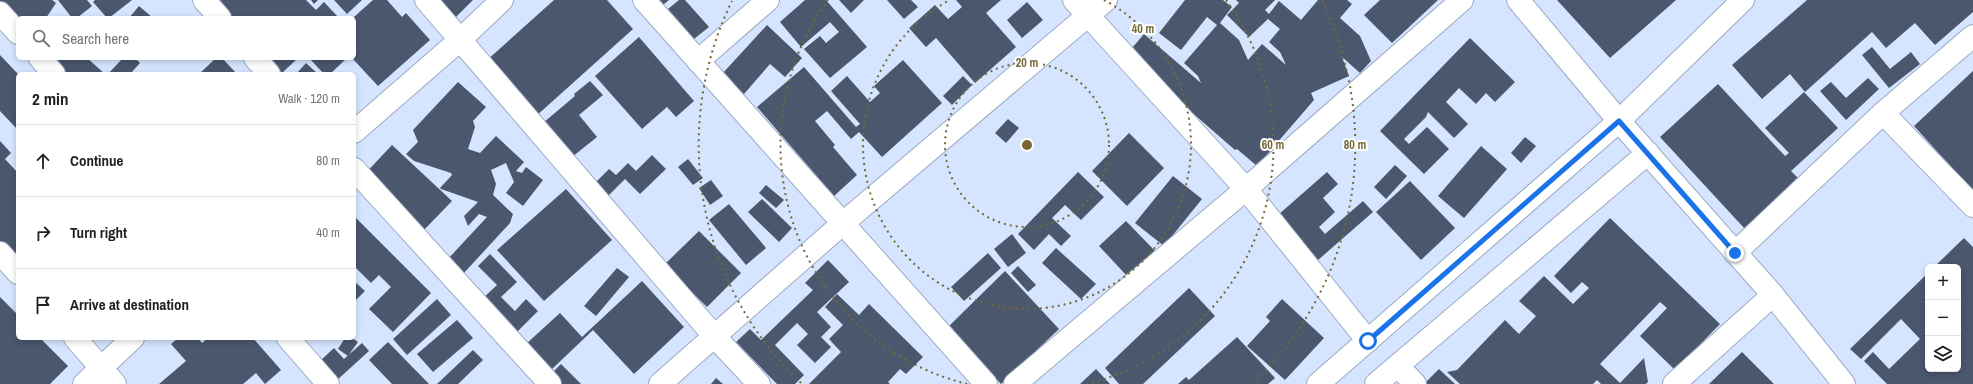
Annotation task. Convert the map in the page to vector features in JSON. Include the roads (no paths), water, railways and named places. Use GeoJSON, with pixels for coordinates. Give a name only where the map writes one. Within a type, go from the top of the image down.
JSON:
{"type":"FeatureCollection","features":[{"type":"Feature","properties":{"kind":"street"},"geometry":{"type":"LineString","coordinates":[[204,0],[218,16]]}},
{"type":"Feature","properties":{"kind":"street"},"geometry":{"type":"LineString","coordinates":[[426,0],[715,337],[759,384]]}},
{"type":"Feature","properties":{"kind":"street"},"geometry":{"type":"LineString","coordinates":[[356,130],[461,40],[502,0]]}},
{"type":"Feature","properties":{"kind":"street"},"geometry":{"type":"LineString","coordinates":[[644,0],[986,384]]}},
{"type":"Feature","properties":{"kind":"street"},"geometry":{"type":"LineString","coordinates":[[698,61],[768,0]]}},
{"type":"Feature","properties":{"kind":"street"},"geometry":{"type":"LineString","coordinates":[[660,384],[842,224],[1081,8],[1106,0]]}},
{"type":"Feature","properties":{"kind":"street"},"geometry":{"type":"LineString","coordinates":[[1015,384],[1246,189],[1462,0]]}},
{"type":"Feature","properties":{"kind":"street"},"geometry":{"type":"LineString","coordinates":[[1518,0],[1619,121],[1772,295],[1844,384]]}},
{"type":"Feature","properties":{"kind":"street"},"geometry":{"type":"LineString","coordinates":[[1318,384],[1619,121],[1744,0]]}},
{"type":"Feature","properties":{"kind":"street"},"geometry":{"type":"LineString","coordinates":[[1081,8],[1246,189],[1368,341]]}},
{"type":"Feature","properties":{"kind":"street"},"geometry":{"type":"LineString","coordinates":[[0,13],[16,31]]}},
{"type":"Feature","properties":{"kind":"street"},"geometry":{"type":"LineString","coordinates":[[1735,253],[1883,113],[1973,36]]}},
{"type":"Feature","properties":{"kind":"street"},"geometry":{"type":"LineString","coordinates":[[42,60],[52,72]]}},
{"type":"Feature","properties":{"kind":"street"},"geometry":{"type":"LineString","coordinates":[[257,60],[268,72]]}},
{"type":"Feature","properties":{"kind":"street"},"geometry":{"type":"LineString","coordinates":[[1883,113],[1973,206]]}},
{"type":"Feature","properties":{"kind":"street"},"geometry":{"type":"LineString","coordinates":[[1376,384],[1648,153]]}},
{"type":"Feature","properties":{"kind":"street"},"geometry":{"type":"LineString","coordinates":[[356,170],[550,384]]}},
{"type":"Feature","properties":{"kind":"street"},"geometry":{"type":"LineString","coordinates":[[0,253],[16,271]]}},
{"type":"Feature","properties":{"kind":"street"},"geometry":{"type":"LineString","coordinates":[[1674,384],[1772,295]]}},
{"type":"Feature","properties":{"kind":"street"},"geometry":{"type":"LineString","coordinates":[[77,340],[108,376]]}},
{"type":"Feature","properties":{"kind":"street"},"geometry":{"type":"LineString","coordinates":[[84,384],[108,376],[132,340]]}},
{"type":"Feature","properties":{"kind":"street"},"geometry":{"type":"LineString","coordinates":[[290,340],[328,384]]}},
{"type":"Feature","properties":{"kind":"street"},"geometry":{"type":"LineString","coordinates":[[1398,366],[1415,384]]}}]}
